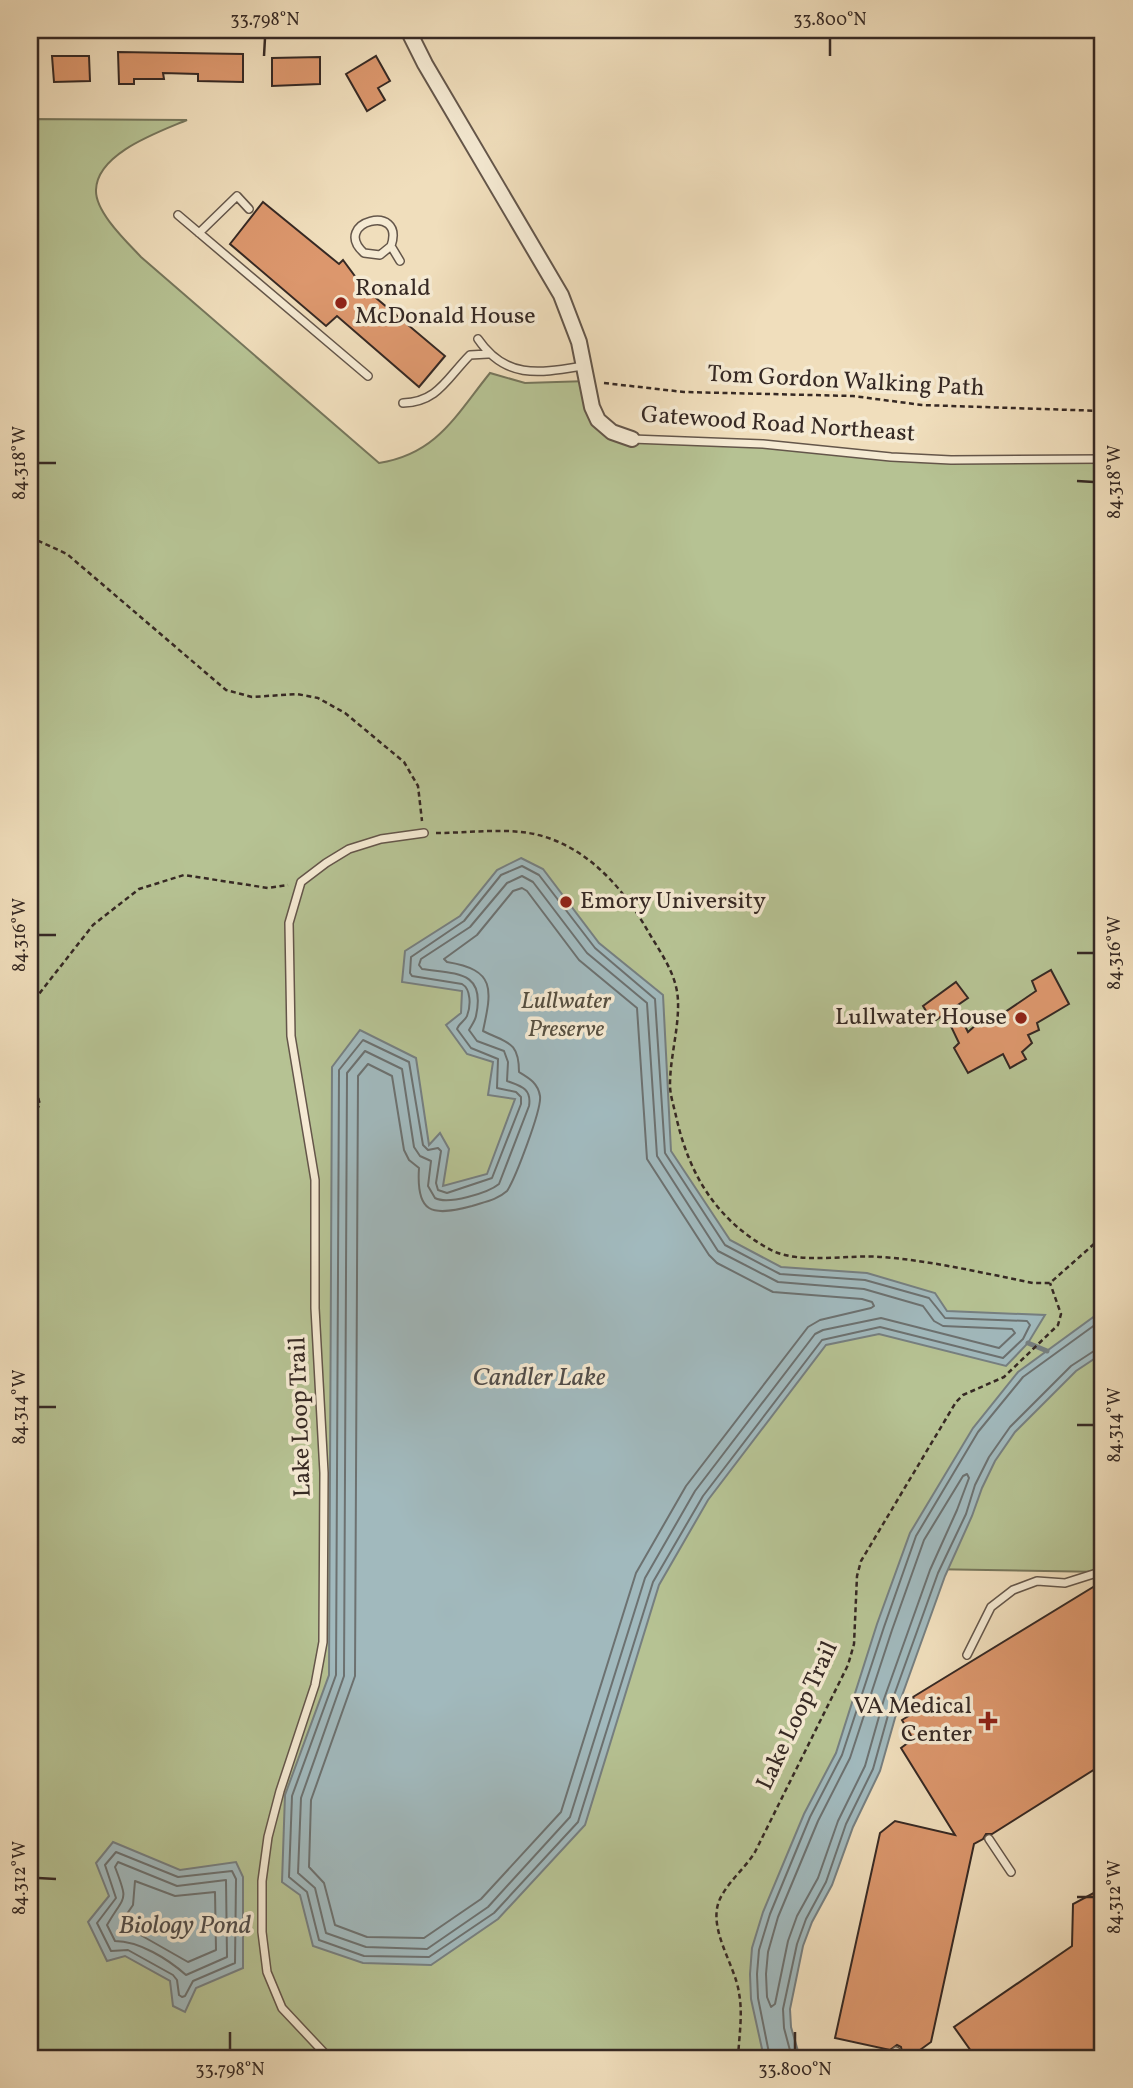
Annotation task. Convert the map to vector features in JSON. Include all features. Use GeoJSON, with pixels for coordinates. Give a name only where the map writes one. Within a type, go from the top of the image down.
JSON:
{"type":"FeatureCollection","features":[{"type":"Feature","properties":{"kind":"street","name":"Gatewood Road Northeast"},"geometry":{"type":"LineString","coordinates":[[408,30],[425,64],[561,295],[571,319],[588,381],[592,407],[598,419],[612,432],[632,439]]}},
{"type":"Feature","properties":{"kind":"lane"},"geometry":{"type":"LineString","coordinates":[[199,233],[237,196],[249,209]]}},
{"type":"Feature","properties":{"kind":"lane"},"geometry":{"type":"LineString","coordinates":[[178,215],[368,376]]}},
{"type":"Feature","properties":{"kind":"lane"},"geometry":{"type":"LineString","coordinates":[[391,246],[380,255],[365,253],[356,242],[361,225],[369,220],[382,221],[388,225],[393,234],[391,246],[400,261]]}},
{"type":"Feature","properties":{"kind":"lane"},"geometry":{"type":"LineString","coordinates":[[478,339],[488,354],[507,366],[523,371],[545,372],[584,366]]}},
{"type":"Feature","properties":{"kind":"lane"},"geometry":{"type":"LineString","coordinates":[[402,403],[417,402],[430,397],[470,355],[488,354]]}},
{"type":"Feature","properties":{"kind":"lane","name":"Gatewood Road Northeast"},"geometry":{"type":"LineString","coordinates":[[632,439],[763,444],[951,460],[1103,459]]}},
{"type":"Feature","properties":{"kind":"lane"},"geometry":{"type":"LineString","coordinates":[[302,882],[349,849],[381,839],[424,833]]}},
{"type":"Feature","properties":{"kind":"lane","name":"Lake Loop Trail"},"geometry":{"type":"LineString","coordinates":[[302,882],[289,923],[291,1036],[315,1180],[315,1308],[324,1473],[323,1642],[315,1685],[280,1791],[268,1837],[262,1881],[262,1932],[267,1972],[282,2008],[329,2058]]}},
{"type":"Feature","properties":{"kind":"lane"},"geometry":{"type":"LineString","coordinates":[[967,1656],[991,1607],[1013,1590],[1037,1581],[1065,1583],[1103,1571]]}},
{"type":"Feature","properties":{"kind":"lane"},"geometry":{"type":"LineString","coordinates":[[989,1839],[1011,1872]]}},
{"type":"Feature","properties":{"kind":"path","name":"Tom Gordon Walking Path"},"geometry":{"type":"LineString","coordinates":[[588,381],[684,392],[853,396],[922,405],[1103,411]]}},
{"type":"Feature","properties":{"kind":"path"},"geometry":{"type":"LineString","coordinates":[[30,537],[67,554],[226,690],[252,697],[298,694],[318,698],[345,713],[404,762],[418,786],[424,833],[522,832],[559,841],[598,867],[635,908],[674,977],[678,1001],[669,1088],[682,1144],[695,1174],[717,1209],[755,1240],[774,1252],[800,1257],[880,1257],[930,1263],[1033,1283],[1050,1283],[1103,1236]]}},
{"type":"Feature","properties":{"kind":"path"},"geometry":{"type":"LineString","coordinates":[[30,1034],[35,999],[93,925],[139,889],[184,875],[268,888],[302,882]]}},
{"type":"Feature","properties":{"kind":"path"},"geometry":{"type":"LineString","coordinates":[[30,1065],[40,1105],[30,1116]]}},
{"type":"Feature","properties":{"kind":"path","name":"Lake Loop Trail"},"geometry":{"type":"LineString","coordinates":[[738,2058],[740,2000],[718,1929],[717,1912],[721,1896],[755,1852],[848,1665],[854,1644],[857,1576],[861,1561],[956,1402],[963,1395],[1004,1377],[1058,1325],[1061,1314],[1050,1283]]}},
{"type":"Feature","properties":{"kind":"green space","name":"Lullwater Preserve"},"geometry":{"type":"Polygon","coordinates":[[[30,119],[187,120],[131,146],[107,165],[99,177],[96,190],[97,199],[106,217],[141,257],[379,463],[399,458],[431,442],[455,418],[490,373],[525,383],[588,381],[598,420],[632,439],[763,444],[891,457],[1103,459],[1103,1572],[925,1569],[811,1867],[779,2058],[30,2058],[30,119]]]}},
{"type":"Feature","properties":{"kind":"water","name":"Candler Lake"},"geometry":{"type":"Polygon","coordinates":[[[521,858],[543,869],[599,943],[663,995],[671,1151],[730,1240],[781,1267],[867,1273],[935,1293],[947,1311],[1045,1315],[1028,1343],[1006,1366],[879,1334],[826,1345],[708,1500],[659,1585],[585,1825],[498,1919],[431,1965],[363,1963],[313,1946],[300,1895],[282,1882],[285,1795],[329,1675],[332,1067],[360,1030],[416,1058],[429,1145],[440,1133],[449,1149],[443,1186],[487,1174],[515,1099],[488,1095],[493,1062],[467,1054],[446,1025],[461,1013],[462,991],[402,982],[405,951],[460,916],[497,870],[521,858]]]}},
{"type":"Feature","properties":{"kind":"water"},"geometry":{"type":"Polygon","coordinates":[[[1103,1310],[1103,1353],[1076,1371],[1015,1432],[995,1461],[982,1488],[945,1576],[899,1704],[880,1771],[853,1827],[832,1885],[812,1922],[803,1946],[790,2009],[791,2027],[800,2058],[764,2058],[751,1999],[752,1948],[763,1912],[804,1814],[836,1753],[877,1624],[910,1533],[973,1428],[1018,1372],[1103,1310]]]}},
{"type":"Feature","properties":{"kind":"water","name":"Biology Pond"},"geometry":{"type":"Polygon","coordinates":[[[113,1842],[180,1870],[236,1862],[243,1877],[243,1968],[196,1988],[185,2012],[173,2006],[170,1981],[125,1956],[107,1961],[88,1922],[109,1896],[96,1863],[113,1842]]]}},
{"type":"Feature","properties":{"kind":"building"},"geometry":{"type":"Polygon","coordinates":[[[118,52],[243,54],[243,82],[198,81],[198,74],[163,73],[164,79],[134,79],[134,84],[119,84],[118,52]]]}},
{"type":"Feature","properties":{"kind":"building"},"geometry":{"type":"Polygon","coordinates":[[[52,56],[89,56],[90,81],[54,82],[52,56]]]}},
{"type":"Feature","properties":{"kind":"building"},"geometry":{"type":"Polygon","coordinates":[[[376,56],[390,81],[378,88],[385,100],[367,111],[346,74],[376,56]]]}},
{"type":"Feature","properties":{"kind":"building"},"geometry":{"type":"Polygon","coordinates":[[[320,57],[320,84],[272,86],[272,58],[320,57]]]}},
{"type":"Feature","properties":{"kind":"building","name":"Ronald McDonald House"},"geometry":{"type":"Polygon","coordinates":[[[263,202],[339,264],[343,260],[363,287],[445,356],[419,387],[337,316],[326,326],[230,244],[263,202]]]}},
{"type":"Feature","properties":{"kind":"building","name":"Lullwater House"},"geometry":{"type":"Polygon","coordinates":[[[1051,970],[1069,1004],[1037,1023],[1039,1030],[1028,1035],[1032,1043],[1022,1052],[1026,1059],[1010,1068],[1003,1054],[968,1073],[954,1048],[959,1043],[947,1018],[962,1020],[968,1032],[979,1022],[989,1023],[1036,991],[1032,981],[1051,970]]]}},
{"type":"Feature","properties":{"kind":"building"},"geometry":{"type":"Polygon","coordinates":[[[956,982],[968,998],[933,1022],[923,1006],[956,982]]]}},
{"type":"Feature","properties":{"kind":"building"},"geometry":{"type":"Polygon","coordinates":[[[1103,1581],[1103,1764],[992,1834],[986,1834],[974,1844],[931,2042],[913,2055],[902,2052],[897,2045],[890,2050],[835,2038],[880,1833],[895,1821],[955,1835],[901,1748],[913,1739],[902,1720],[920,1709],[913,1697],[1103,1581]]]}},
{"type":"Feature","properties":{"kind":"building"},"geometry":{"type":"Polygon","coordinates":[[[1103,1888],[1103,2058],[976,2058],[954,2027],[1072,1946],[1073,1904],[1103,1888]]]}},
{"type":"Feature","properties":{"kind":"waterway"},"geometry":{"type":"LineString","coordinates":[[1028,1343],[1047,1351]]}},
{"type":"Feature","properties":{"kind":"place","name":"Ronald McDonald House"},"geometry":{"type":"Point","coordinates":[341,303]}},
{"type":"Feature","properties":{"kind":"place","name":"Emory University"},"geometry":{"type":"Point","coordinates":[566,902]}},
{"type":"Feature","properties":{"kind":"place","name":"Lullwater House"},"geometry":{"type":"Point","coordinates":[1021,1018]}},
{"type":"Feature","properties":{"kind":"place","name":"VA Medical Center"},"geometry":{"type":"Point","coordinates":[988,1721]}}]}
